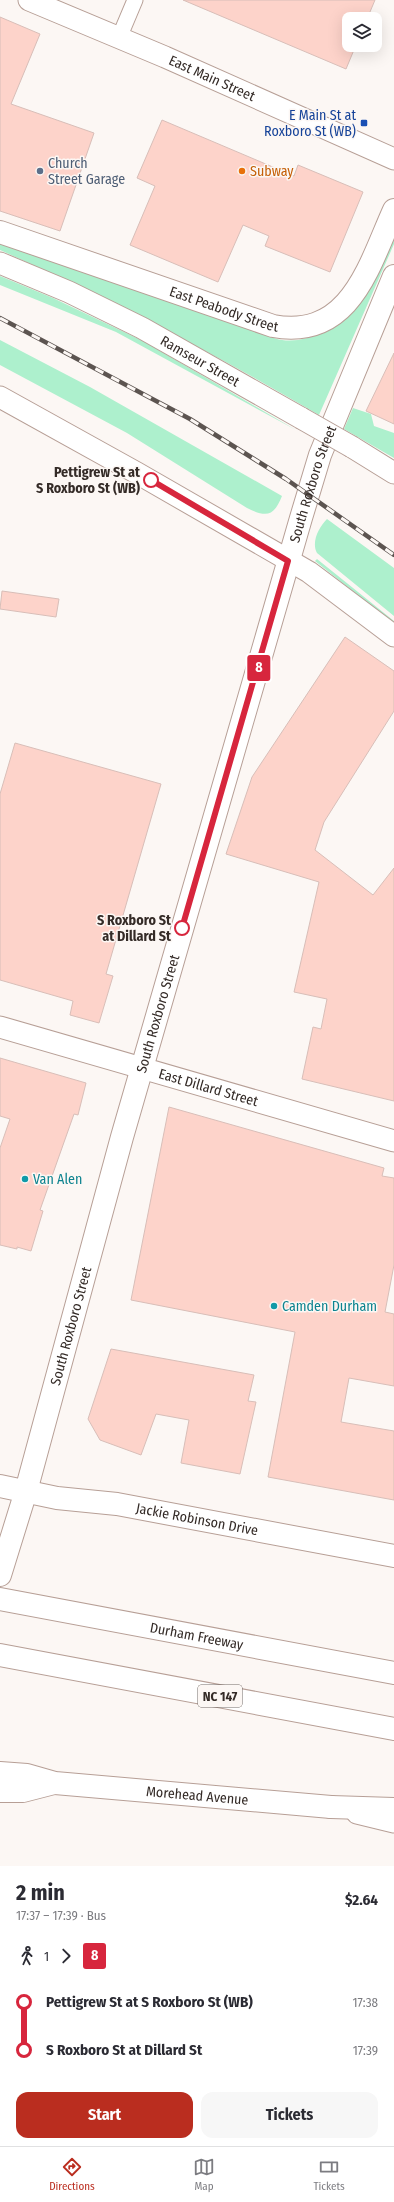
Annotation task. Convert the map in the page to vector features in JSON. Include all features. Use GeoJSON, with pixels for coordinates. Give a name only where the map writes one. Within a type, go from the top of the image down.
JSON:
{"type":"FeatureCollection","features":[{"type":"Feature","properties":{"kind":"main road","name":"East Peabody Street"},"geometry":{"type":"LineString","coordinates":[[0,232],[273,326],[292,328],[310,325],[325,320],[336,314],[350,299],[363,280],[394,210]]}},
{"type":"Feature","properties":{"kind":"main road","name":"South Roxboro Street"},"geometry":{"type":"LineString","coordinates":[[0,1575],[26,1491],[77,1295],[288,561],[320,455],[394,276]]}},
{"type":"Feature","properties":{"kind":"main road","name":"Jackie Robinson Drive"},"geometry":{"type":"LineString","coordinates":[[0,1486],[57,1498],[117,1504],[394,1556]]}},
{"type":"Feature","properties":{"kind":"main road","name":"Durham Freeway"},"geometry":{"type":"LineString","coordinates":[[0,1599],[394,1673]]}},
{"type":"Feature","properties":{"kind":"main road","name":"NC 147"},"geometry":{"type":"LineString","coordinates":[[0,1655],[394,1729]]}},
{"type":"Feature","properties":{"kind":"main road","name":"Morehead Avenue"},"geometry":{"type":"LineString","coordinates":[[0,1772],[27,1775],[55,1783],[331,1807]]}},
{"type":"Feature","properties":{"kind":"main road"},"geometry":{"type":"LineString","coordinates":[[0,1792],[24,1791],[55,1783]]}},
{"type":"Feature","properties":{"kind":"main road"},"geometry":{"type":"LineString","coordinates":[[331,1807],[394,1809]]}},
{"type":"Feature","properties":{"kind":"street","name":"East Main Street"},"geometry":{"type":"LineString","coordinates":[[29,0],[394,158]]}},
{"type":"Feature","properties":{"kind":"street"},"geometry":{"type":"LineString","coordinates":[[119,38],[135,0]]}},
{"type":"Feature","properties":{"kind":"street","name":"Ramseur Street"},"geometry":{"type":"LineString","coordinates":[[0,263],[69,292],[142,328],[352,447],[394,473]]}},
{"type":"Feature","properties":{"kind":"street"},"geometry":{"type":"LineString","coordinates":[[0,397],[137,473],[316,577],[394,636]]}},
{"type":"Feature","properties":{"kind":"street","name":"East Dillard Street"},"geometry":{"type":"LineString","coordinates":[[0,1027],[394,1142]]}},
{"type":"Feature","properties":{"kind":"street","name":"Morehead Avenue"},"geometry":{"type":"LineString","coordinates":[[331,1807],[394,1822]]}},
{"type":"Feature","properties":{"kind":"green space"},"geometry":{"type":"Polygon","coordinates":[[[394,237],[394,244],[319,415],[241,370],[162,328],[82,288],[0,250],[0,243],[273,338],[282,340],[298,340],[309,338],[324,332],[350,315],[367,292],[394,237]]]}},
{"type":"Feature","properties":{"kind":"green space"},"geometry":{"type":"Polygon","coordinates":[[[0,276],[53,298],[143,341],[296,430],[116,332],[0,285],[0,276]]]}},
{"type":"Feature","properties":{"kind":"green space"},"geometry":{"type":"Polygon","coordinates":[[[0,340],[90,387],[282,496],[279,503],[273,511],[265,514],[247,508],[127,433],[0,365],[0,340]]]}},
{"type":"Feature","properties":{"kind":"green space"},"geometry":{"type":"Polygon","coordinates":[[[353,408],[371,414],[374,426],[394,433],[394,458],[344,429],[353,408]]]}},
{"type":"Feature","properties":{"kind":"green space"},"geometry":{"type":"Polygon","coordinates":[[[327,519],[394,568],[394,616],[317,553],[315,549],[315,540],[321,526],[327,519]]]}},
{"type":"Feature","properties":{"kind":"green space"},"geometry":{"type":"Polygon","coordinates":[[[317,559],[394,621],[394,624],[315,561],[317,559]]]}},
{"type":"Feature","properties":{"kind":"building"},"geometry":{"type":"Polygon","coordinates":[[[183,0],[375,0],[370,12],[342,12],[342,52],[353,52],[346,69],[183,0]]]}},
{"type":"Feature","properties":{"kind":"building","name":"Church Street Garage"},"geometry":{"type":"Polygon","coordinates":[[[0,17],[40,34],[11,104],[94,133],[60,231],[0,211],[0,17]]]}},
{"type":"Feature","properties":{"kind":"building"},"geometry":{"type":"Polygon","coordinates":[[[162,120],[294,176],[298,165],[363,192],[330,272],[265,246],[269,236],[243,225],[218,282],[130,245],[155,186],[137,178],[162,120]]]}},
{"type":"Feature","properties":{"kind":"building"},"geometry":{"type":"Polygon","coordinates":[[[394,353],[394,424],[366,411],[394,353]]]}},
{"type":"Feature","properties":{"kind":"building"},"geometry":{"type":"Polygon","coordinates":[[[2,591],[59,599],[56,617],[0,609],[2,591]]]}},
{"type":"Feature","properties":{"kind":"building"},"geometry":{"type":"Polygon","coordinates":[[[345,637],[394,671],[394,711],[324,822],[315,850],[373,895],[394,868],[394,1101],[302,1079],[313,1027],[321,1029],[327,999],[294,992],[319,882],[226,854],[252,777],[345,637]]]}},
{"type":"Feature","properties":{"kind":"building"},"geometry":{"type":"Polygon","coordinates":[[[15,743],[161,784],[106,974],[113,976],[99,1023],[70,1015],[73,1001],[0,980],[0,794],[15,743]]]}},
{"type":"Feature","properties":{"kind":"building","name":"Van Alen"},"geometry":{"type":"Polygon","coordinates":[[[0,1058],[86,1083],[78,1115],[74,1114],[40,1210],[43,1211],[31,1251],[17,1247],[17,1249],[0,1245],[0,1148],[10,1119],[0,1116],[0,1058]]]}},
{"type":"Feature","properties":{"kind":"building","name":"Camden Durham"},"geometry":{"type":"Polygon","coordinates":[[[169,1107],[384,1168],[382,1176],[394,1178],[394,1265],[385,1312],[394,1314],[394,1386],[349,1378],[341,1422],[394,1431],[394,1500],[268,1477],[295,1332],[131,1300],[169,1107]]]}},
{"type":"Feature","properties":{"kind":"building"},"geometry":{"type":"Polygon","coordinates":[[[111,1349],[254,1375],[248,1401],[256,1402],[240,1474],[181,1463],[189,1420],[156,1414],[141,1455],[100,1440],[88,1419],[111,1349]]]}},
{"type":"Feature","properties":{"kind":"railway"},"geometry":{"type":"LineString","coordinates":[[0,318],[190,419],[286,479],[394,555]]}},
{"type":"Feature","properties":{"kind":"bus line","name":"8"},"geometry":{"type":"LineString","coordinates":[[151,480],[288,561],[279,599],[182,928]]}},
{"type":"Feature","properties":{"kind":"place","name":"E Main St at Roxboro St (WB)"},"geometry":{"type":"Point","coordinates":[364,123]}},
{"type":"Feature","properties":{"kind":"place","name":"Church Street Garage"},"geometry":{"type":"Point","coordinates":[40,171]}},
{"type":"Feature","properties":{"kind":"place","name":"Subway"},"geometry":{"type":"Point","coordinates":[242,171]}},
{"type":"Feature","properties":{"kind":"place","name":"Pettigrew St at S Roxboro St (WB)"},"geometry":{"type":"Point","coordinates":[151,480]}},
{"type":"Feature","properties":{"kind":"place","name":"S Roxboro St at Dillard St"},"geometry":{"type":"Point","coordinates":[182,928]}},
{"type":"Feature","properties":{"kind":"place","name":"Van Alen"},"geometry":{"type":"Point","coordinates":[25,1179]}},
{"type":"Feature","properties":{"kind":"place","name":"Camden Durham"},"geometry":{"type":"Point","coordinates":[274,1306]}}]}
